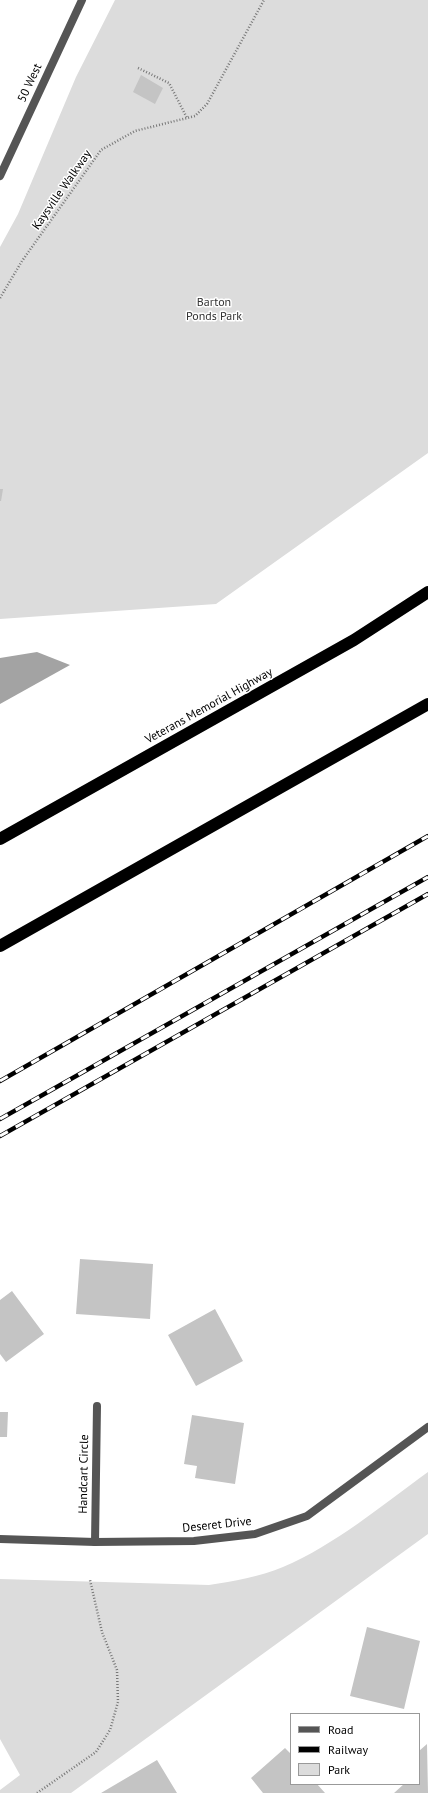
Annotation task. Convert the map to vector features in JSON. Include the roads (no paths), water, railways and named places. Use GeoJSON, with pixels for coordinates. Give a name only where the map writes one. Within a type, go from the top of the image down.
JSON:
{"type":"FeatureCollection","features":[{"type":"Feature","properties":{"kind":"highway","name":"Veterans Memorial Highway"},"geometry":{"type":"LineString","coordinates":[[0,839],[354,640],[428,592]]}},
{"type":"Feature","properties":{"kind":"highway"},"geometry":{"type":"LineString","coordinates":[[0,946],[428,704]]}},
{"type":"Feature","properties":{"kind":"street","name":"50 West"},"geometry":{"type":"LineString","coordinates":[[0,176],[82,0]]}},
{"type":"Feature","properties":{"kind":"street","name":"Handcart Circle"},"geometry":{"type":"LineString","coordinates":[[95,1542],[96,1406]]}},
{"type":"Feature","properties":{"kind":"street","name":"Deseret Drive"},"geometry":{"type":"LineString","coordinates":[[0,1539],[95,1542],[194,1541],[255,1534],[307,1516],[428,1427]]}},
{"type":"Feature","properties":{"kind":"railway"},"geometry":{"type":"LineString","coordinates":[[0,1081],[428,836]]}},
{"type":"Feature","properties":{"kind":"railway"},"geometry":{"type":"LineString","coordinates":[[0,1119],[428,877]]}},
{"type":"Feature","properties":{"kind":"railway"},"geometry":{"type":"LineString","coordinates":[[0,1136],[428,894]]}},
{"type":"Feature","properties":{"kind":"park label","name":"Barton Ponds Park"},"geometry":{"type":"Point","coordinates":[214,310]}}]}
